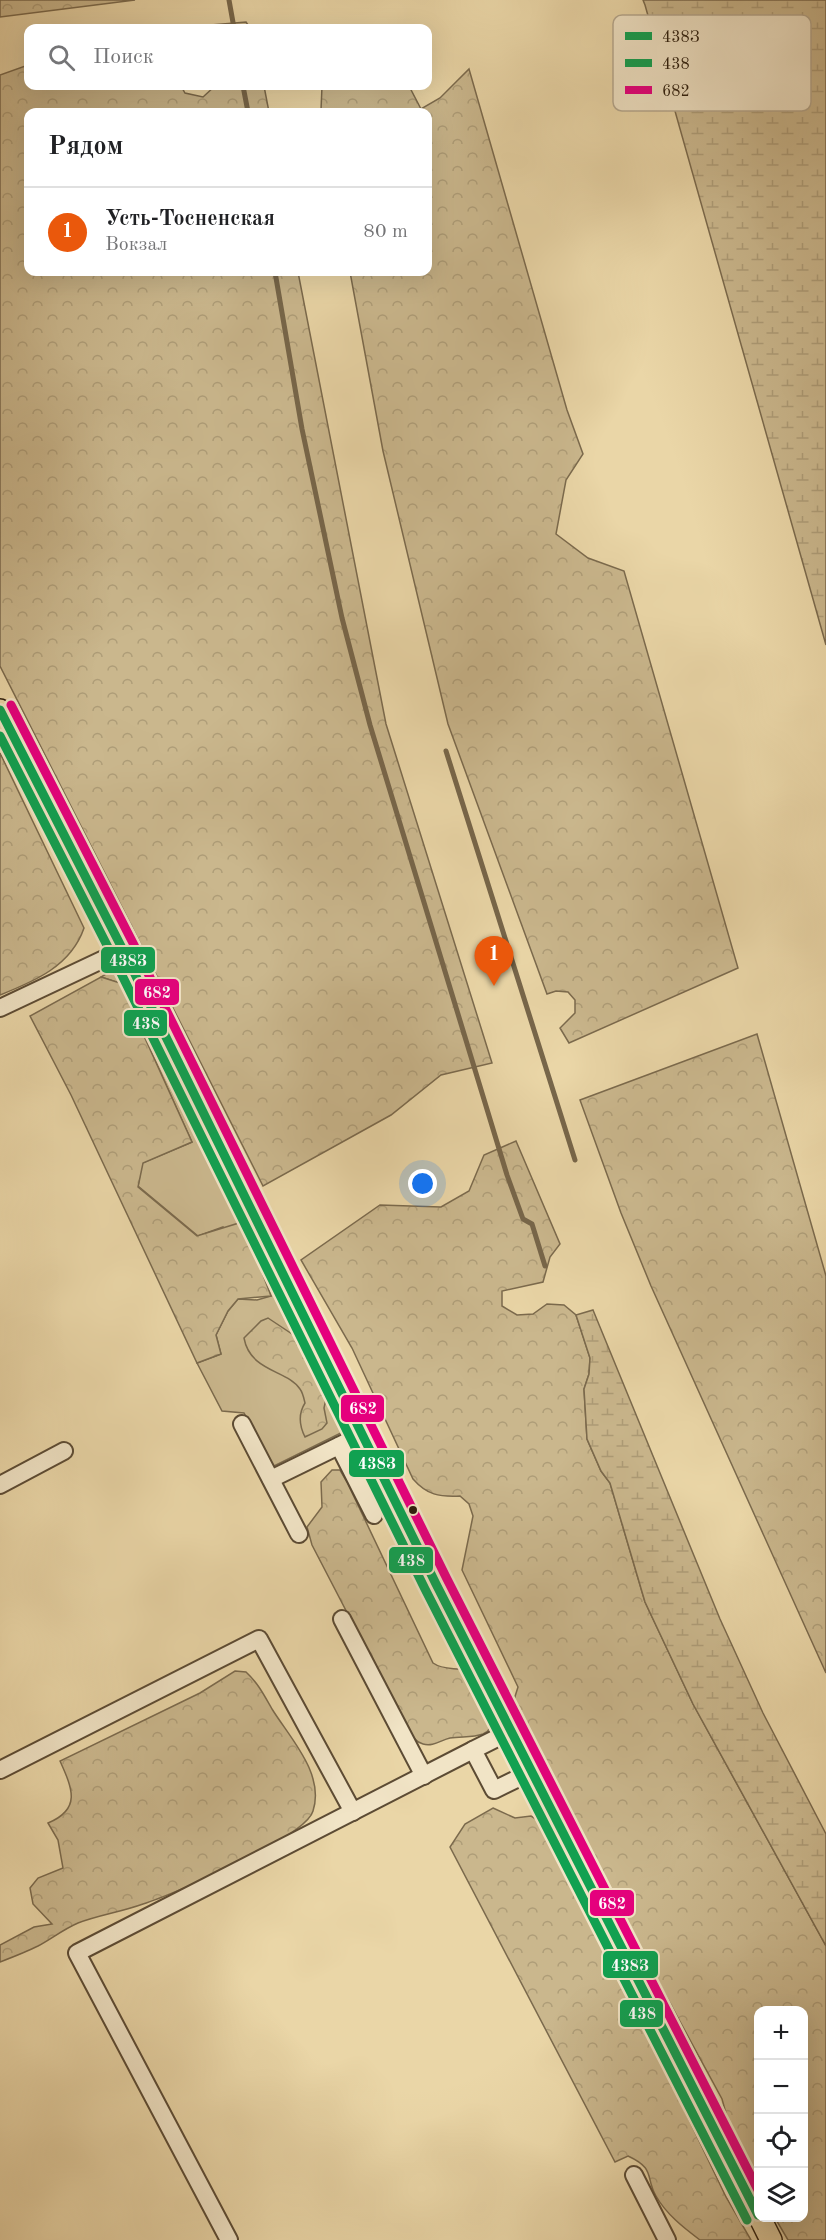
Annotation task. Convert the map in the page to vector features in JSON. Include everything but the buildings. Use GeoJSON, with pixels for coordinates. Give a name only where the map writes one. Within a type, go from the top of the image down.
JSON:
{"type":"FeatureCollection","features":[{"type":"Feature","properties":{"kind":"main road"},"geometry":{"type":"LineString","coordinates":[[0,710],[123,950],[512,1731],[754,2206]]}},
{"type":"Feature","properties":{"kind":"main road"},"geometry":{"type":"LineString","coordinates":[[762,2222],[771,2240]]}},
{"type":"Feature","properties":{"kind":"lane"},"geometry":{"type":"LineString","coordinates":[[0,1008],[123,950]]}},
{"type":"Feature","properties":{"kind":"lane"},"geometry":{"type":"LineString","coordinates":[[242,1424],[299,1534]]}},
{"type":"Feature","properties":{"kind":"lane"},"geometry":{"type":"LineString","coordinates":[[271,1479],[363,1434]]}},
{"type":"Feature","properties":{"kind":"lane"},"geometry":{"type":"LineString","coordinates":[[339,1446],[374,1515]]}},
{"type":"Feature","properties":{"kind":"lane"},"geometry":{"type":"LineString","coordinates":[[0,1485],[64,1451]]}},
{"type":"Feature","properties":{"kind":"lane"},"geometry":{"type":"LineString","coordinates":[[342,1619],[424,1776]]}},
{"type":"Feature","properties":{"kind":"lane"},"geometry":{"type":"LineString","coordinates":[[0,1770],[259,1639],[353,1812]]}},
{"type":"Feature","properties":{"kind":"lane"},"geometry":{"type":"LineString","coordinates":[[229,2240],[77,1953],[512,1731]]}},
{"type":"Feature","properties":{"kind":"lane"},"geometry":{"type":"LineString","coordinates":[[473,1750],[494,1791],[533,1771]]}},
{"type":"Feature","properties":{"kind":"lane"},"geometry":{"type":"LineString","coordinates":[[634,2175],[667,2240]]}},
{"type":"Feature","properties":{"kind":"green space"},"geometry":{"type":"Polygon","coordinates":[[[0,0],[135,0],[0,17],[0,0]]]}},
{"type":"Feature","properties":{"kind":"green space"},"geometry":{"type":"Polygon","coordinates":[[[643,0],[826,0],[826,645],[675,111],[811,111],[811,15],[648,15],[643,0]]]}},
{"type":"Feature","properties":{"kind":"green space"},"geometry":{"type":"Polygon","coordinates":[[[246,22],[247,24],[223,24],[246,22]]]}},
{"type":"Feature","properties":{"kind":"green space"},"geometry":{"type":"Polygon","coordinates":[[[24,66],[24,90],[183,90],[185,93],[203,97],[211,90],[265,90],[268,108],[24,108],[24,276],[299,276],[386,724],[492,1063],[441,1075],[391,1115],[263,1186],[0,666],[0,75],[24,66]]]}},
{"type":"Feature","properties":{"kind":"green space"},"geometry":{"type":"Polygon","coordinates":[[[469,69],[567,410],[583,454],[566,480],[556,534],[588,558],[624,571],[738,968],[569,1043],[560,1028],[575,1013],[575,1000],[568,992],[556,991],[547,994],[448,724],[383,451],[351,276],[432,276],[432,108],[423,108],[440,98],[469,69]]]}},
{"type":"Feature","properties":{"kind":"green space"},"geometry":{"type":"Polygon","coordinates":[[[322,90],[411,90],[420,108],[321,108],[322,90]]]}},
{"type":"Feature","properties":{"kind":"green space"},"geometry":{"type":"Polygon","coordinates":[[[0,753],[84,928],[70,953],[61,962],[39,978],[0,995],[0,753]]]}},
{"type":"Feature","properties":{"kind":"green space"},"geometry":{"type":"Polygon","coordinates":[[[111,971],[125,971],[349,1429],[272,1467],[244,1413],[222,1411],[197,1363],[221,1354],[216,1335],[228,1311],[238,1299],[257,1300],[271,1296],[262,1274],[223,1227],[198,1236],[138,1186],[142,1163],[192,1142],[120,983],[101,977],[111,971]]]}},
{"type":"Feature","properties":{"kind":"green space"},"geometry":{"type":"Polygon","coordinates":[[[101,977],[120,983],[192,1142],[143,1163],[138,1187],[197,1236],[239,1223],[251,1243],[271,1296],[238,1299],[228,1311],[216,1335],[221,1354],[197,1363],[71,1095],[30,1016],[101,977]]]}},
{"type":"Feature","properties":{"kind":"green space"},"geometry":{"type":"Polygon","coordinates":[[[757,1034],[826,1276],[826,1673],[651,1286],[621,1213],[580,1100],[757,1034]]]}},
{"type":"Feature","properties":{"kind":"green space"},"geometry":{"type":"Polygon","coordinates":[[[516,1141],[560,1244],[550,1257],[543,1282],[502,1291],[502,1306],[517,1315],[533,1314],[547,1304],[564,1305],[576,1315],[590,1358],[589,1374],[584,1389],[587,1439],[601,1471],[610,1483],[645,1602],[693,1704],[826,1946],[826,2240],[788,2240],[777,2222],[808,2222],[808,2006],[754,2006],[754,2181],[736,2149],[722,2099],[594,1863],[513,1703],[518,1687],[462,1570],[473,1516],[469,1504],[460,1496],[428,1492],[413,1479],[352,1348],[301,1260],[380,1205],[441,1207],[469,1191],[484,1155],[516,1141]]]}},
{"type":"Feature","properties":{"kind":"green space"},"geometry":{"type":"Polygon","coordinates":[[[593,1310],[720,1619],[763,1713],[826,1834],[826,1946],[693,1704],[645,1602],[610,1483],[601,1471],[587,1439],[584,1389],[589,1374],[590,1358],[576,1315],[593,1310]]]}},
{"type":"Feature","properties":{"kind":"green space"},"geometry":{"type":"Polygon","coordinates":[[[268,1318],[295,1336],[326,1399],[324,1408],[327,1423],[322,1429],[305,1437],[300,1420],[305,1403],[301,1391],[287,1378],[254,1358],[244,1338],[261,1321],[268,1318]]]}},
{"type":"Feature","properties":{"kind":"green space"},"geometry":{"type":"Polygon","coordinates":[[[332,1470],[340,1470],[347,1482],[433,1663],[444,1668],[461,1669],[471,1673],[484,1690],[493,1715],[489,1730],[483,1734],[450,1738],[427,1745],[415,1740],[407,1728],[312,1545],[307,1527],[322,1507],[321,1482],[332,1470]]]}},
{"type":"Feature","properties":{"kind":"green space"},"geometry":{"type":"Polygon","coordinates":[[[235,1671],[246,1672],[257,1685],[304,1757],[314,1784],[315,1797],[313,1811],[305,1822],[264,1849],[208,1877],[143,1904],[78,1923],[38,1946],[0,1962],[0,1945],[34,1927],[52,1924],[33,1904],[30,1888],[38,1878],[63,1868],[58,1840],[48,1823],[66,1811],[70,1804],[68,1780],[60,1761],[200,1693],[235,1671]]]}},
{"type":"Feature","properties":{"kind":"green space"},"geometry":{"type":"Polygon","coordinates":[[[493,1808],[515,1818],[531,1816],[544,1824],[554,1838],[726,2197],[751,2240],[700,2240],[665,2209],[656,2196],[643,2165],[628,2156],[615,2162],[450,1847],[465,1824],[493,1808]]]}},
{"type":"Feature","properties":{"kind":"waterway"},"geometry":{"type":"LineString","coordinates":[[229,0],[233,24]]}},
{"type":"Feature","properties":{"kind":"waterway"},"geometry":{"type":"LineString","coordinates":[[244,90],[247,108]]}},
{"type":"Feature","properties":{"kind":"waterway"},"geometry":{"type":"LineString","coordinates":[[276,276],[302,429],[342,618],[370,725],[507,1175],[523,1219],[532,1224],[545,1266]]}},
{"type":"Feature","properties":{"kind":"waterway"},"geometry":{"type":"LineString","coordinates":[[446,751],[575,1160]]}},
{"type":"Feature","properties":{"kind":"transit line","name":"682"},"geometry":{"type":"LineString","coordinates":[[11,705],[134,945],[447,1579],[754,2182]]}},
{"type":"Feature","properties":{"kind":"transit line","name":"438З"},"geometry":{"type":"LineString","coordinates":[[0,710],[123,950],[436,1584],[754,2207]]}},
{"type":"Feature","properties":{"kind":"transit line","name":"438"},"geometry":{"type":"LineString","coordinates":[[0,736],[112,955],[425,1589],[747,2220]]}},
{"type":"Feature","properties":{"kind":"place","name":"Усть-Тосненская"},"geometry":{"type":"Point","coordinates":[494,986]}}]}
